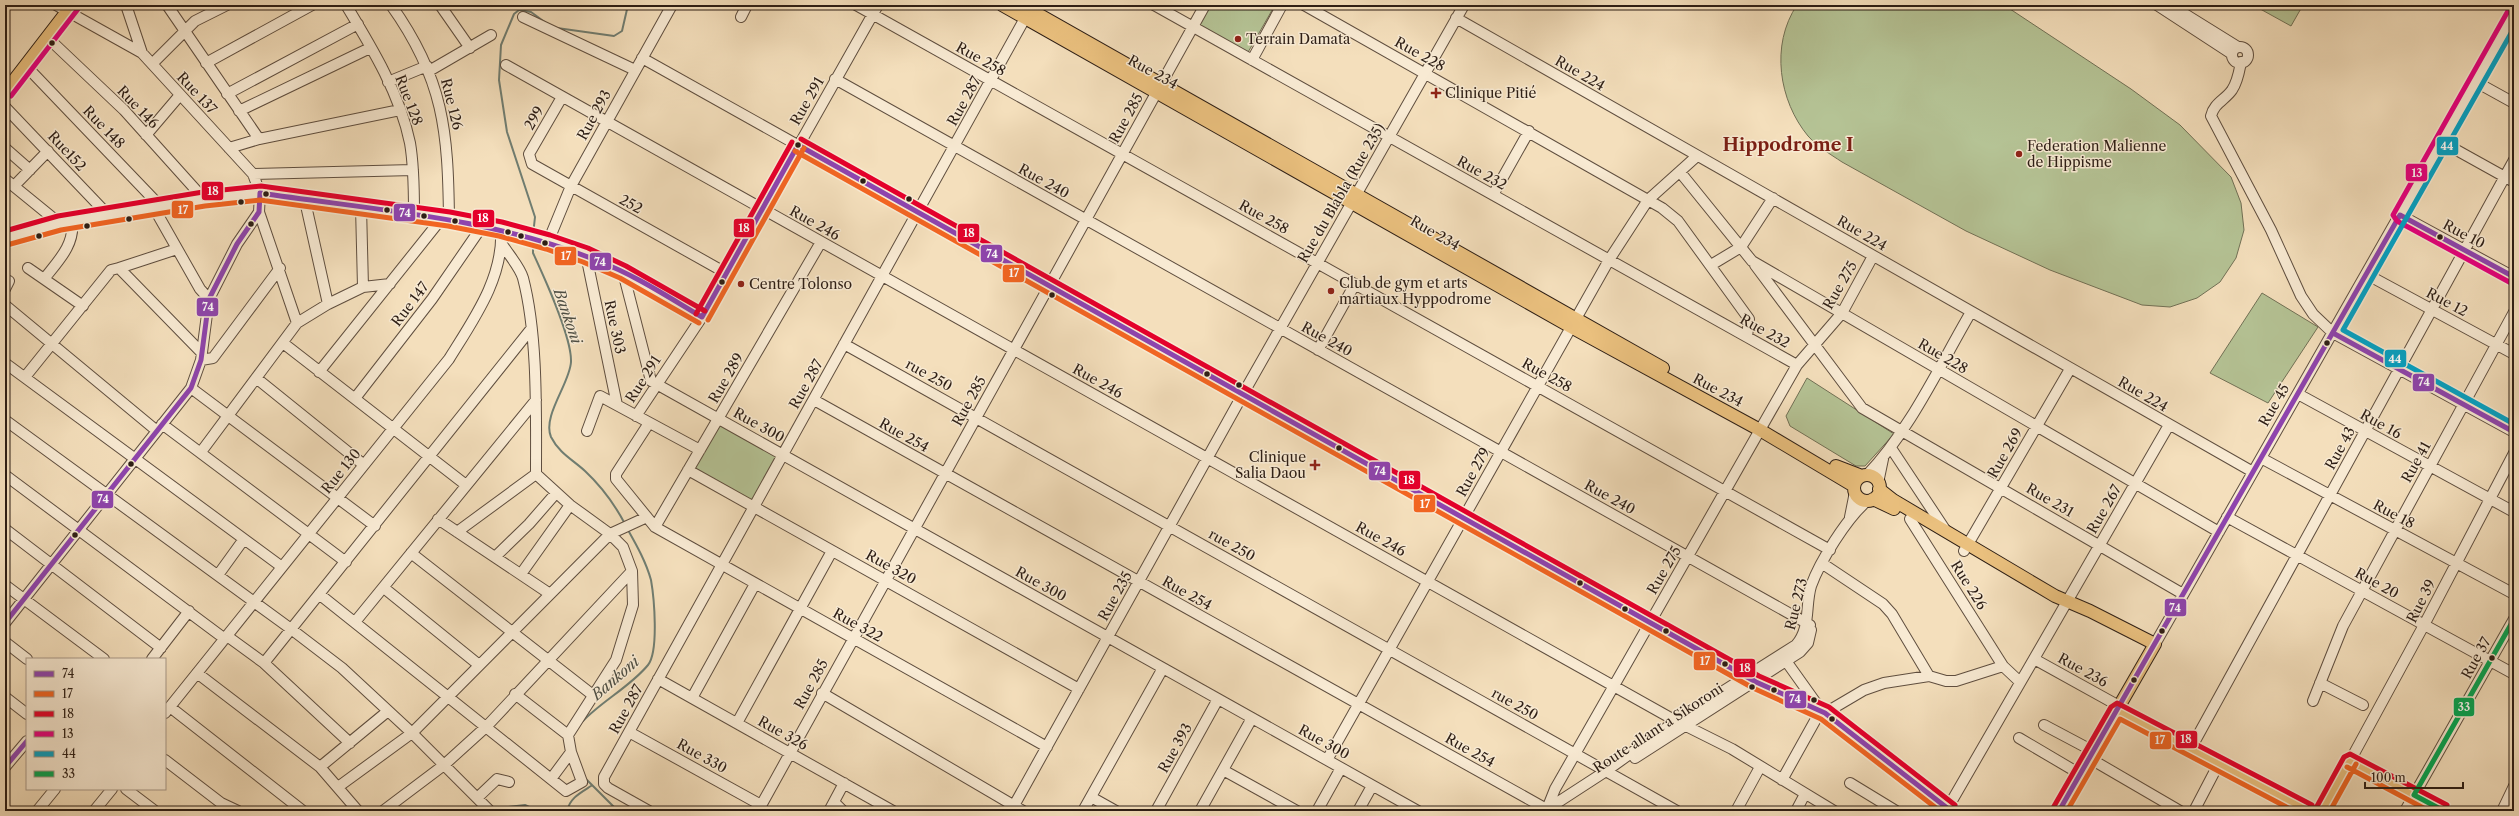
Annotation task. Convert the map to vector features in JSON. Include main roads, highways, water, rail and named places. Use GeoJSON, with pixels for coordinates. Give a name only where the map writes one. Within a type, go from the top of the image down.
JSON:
{"type":"FeatureCollection","features":[{"type":"Feature","properties":{"kind":"main road","name":"Rue 234"},"geometry":{"type":"LineString","coordinates":[[1002,5],[1027,10],[1159,88],[1573,323],[1762,427],[1846,471],[1865,476]]}},
{"type":"Feature","properties":{"kind":"main road"},"geometry":{"type":"LineString","coordinates":[[5,92],[70,8]]}},
{"type":"Feature","properties":{"kind":"main road","name":"Rue 234"},"geometry":{"type":"LineString","coordinates":[[1762,427],[1854,489]]}},
{"type":"Feature","properties":{"kind":"main road"},"geometry":{"type":"LineString","coordinates":[[1874,493],[1875,478],[1865,476],[1857,480],[1854,489],[1858,498],[1874,493],[1892,500],[1948,533],[1966,548]]}},
{"type":"Feature","properties":{"kind":"main road"},"geometry":{"type":"LineString","coordinates":[[1874,493],[1910,519],[1966,548]]}},
{"type":"Feature","properties":{"kind":"main road","name":"Rue 45"},"geometry":{"type":"LineString","coordinates":[[1966,548],[2065,604],[2090,611],[2153,648],[2118,708],[2190,750],[2309,811]]}},
{"type":"Feature","properties":{"kind":"main road"},"geometry":{"type":"LineString","coordinates":[[2322,811],[2348,763],[2413,797],[2444,811]]}},
{"type":"Feature","properties":{"kind":"main road"},"geometry":{"type":"LineString","coordinates":[[2413,797],[2432,811]]}},
{"type":"Feature","properties":{"kind":"waterway","name":"Bankoni"},"geometry":{"type":"LineString","coordinates":[[557,28],[614,36],[622,31],[628,5]]}},
{"type":"Feature","properties":{"kind":"waterway","name":"Bankoni"},"geometry":{"type":"LineString","coordinates":[[533,235],[535,217],[507,132],[499,80],[501,45],[514,14],[519,10],[531,12],[546,23]]}},
{"type":"Feature","properties":{"kind":"waterway","name":"Bankoni"},"geometry":{"type":"LineString","coordinates":[[533,241],[533,253],[556,307],[570,351],[571,362],[569,370],[550,419],[549,429],[551,437],[558,448],[585,471],[602,489],[625,524]]}},
{"type":"Feature","properties":{"kind":"waterway","name":"Bankoni"},"geometry":{"type":"LineString","coordinates":[[583,721],[641,673],[648,665],[654,648],[655,624],[651,580],[644,560],[628,530]]}},
{"type":"Feature","properties":{"kind":"waterway","name":"Bankoni"},"geometry":{"type":"LineString","coordinates":[[585,778],[618,811]]}},
{"type":"Feature","properties":{"kind":"waterway"},"geometry":{"type":"LineString","coordinates":[[567,811],[568,806],[573,799],[591,786]]}},
{"type":"Feature","properties":{"kind":"waterway"},"geometry":{"type":"LineString","coordinates":[[493,809],[525,805],[538,811]]}},
{"type":"Feature","properties":{"kind":"waterway"},"geometry":{"type":"LineString","coordinates":[[470,811],[474,808],[482,809]]}},
{"type":"Feature","properties":{"kind":"place","name":"Terrain Damata"},"geometry":{"type":"Point","coordinates":[1238,39]}},
{"type":"Feature","properties":{"kind":"place","name":"Clinique Pitié"},"geometry":{"type":"Point","coordinates":[1436,93]}},
{"type":"Feature","properties":{"kind":"place","name":"Federation Malienne de Hippisme"},"geometry":{"type":"Point","coordinates":[2019,154]}},
{"type":"Feature","properties":{"kind":"place","name":"Centre Tolonso"},"geometry":{"type":"Point","coordinates":[741,284]}},
{"type":"Feature","properties":{"kind":"place","name":"Club de gym et arts martiaux Hyppodrome"},"geometry":{"type":"Point","coordinates":[1331,291]}},
{"type":"Feature","properties":{"kind":"place","name":"Clinique Salia Daou"},"geometry":{"type":"Point","coordinates":[1315,465]}},
{"type":"Feature","properties":{"kind":"district","name":"Hippodrome I"},"geometry":{"type":"Point","coordinates":[1788,145]}}]}
